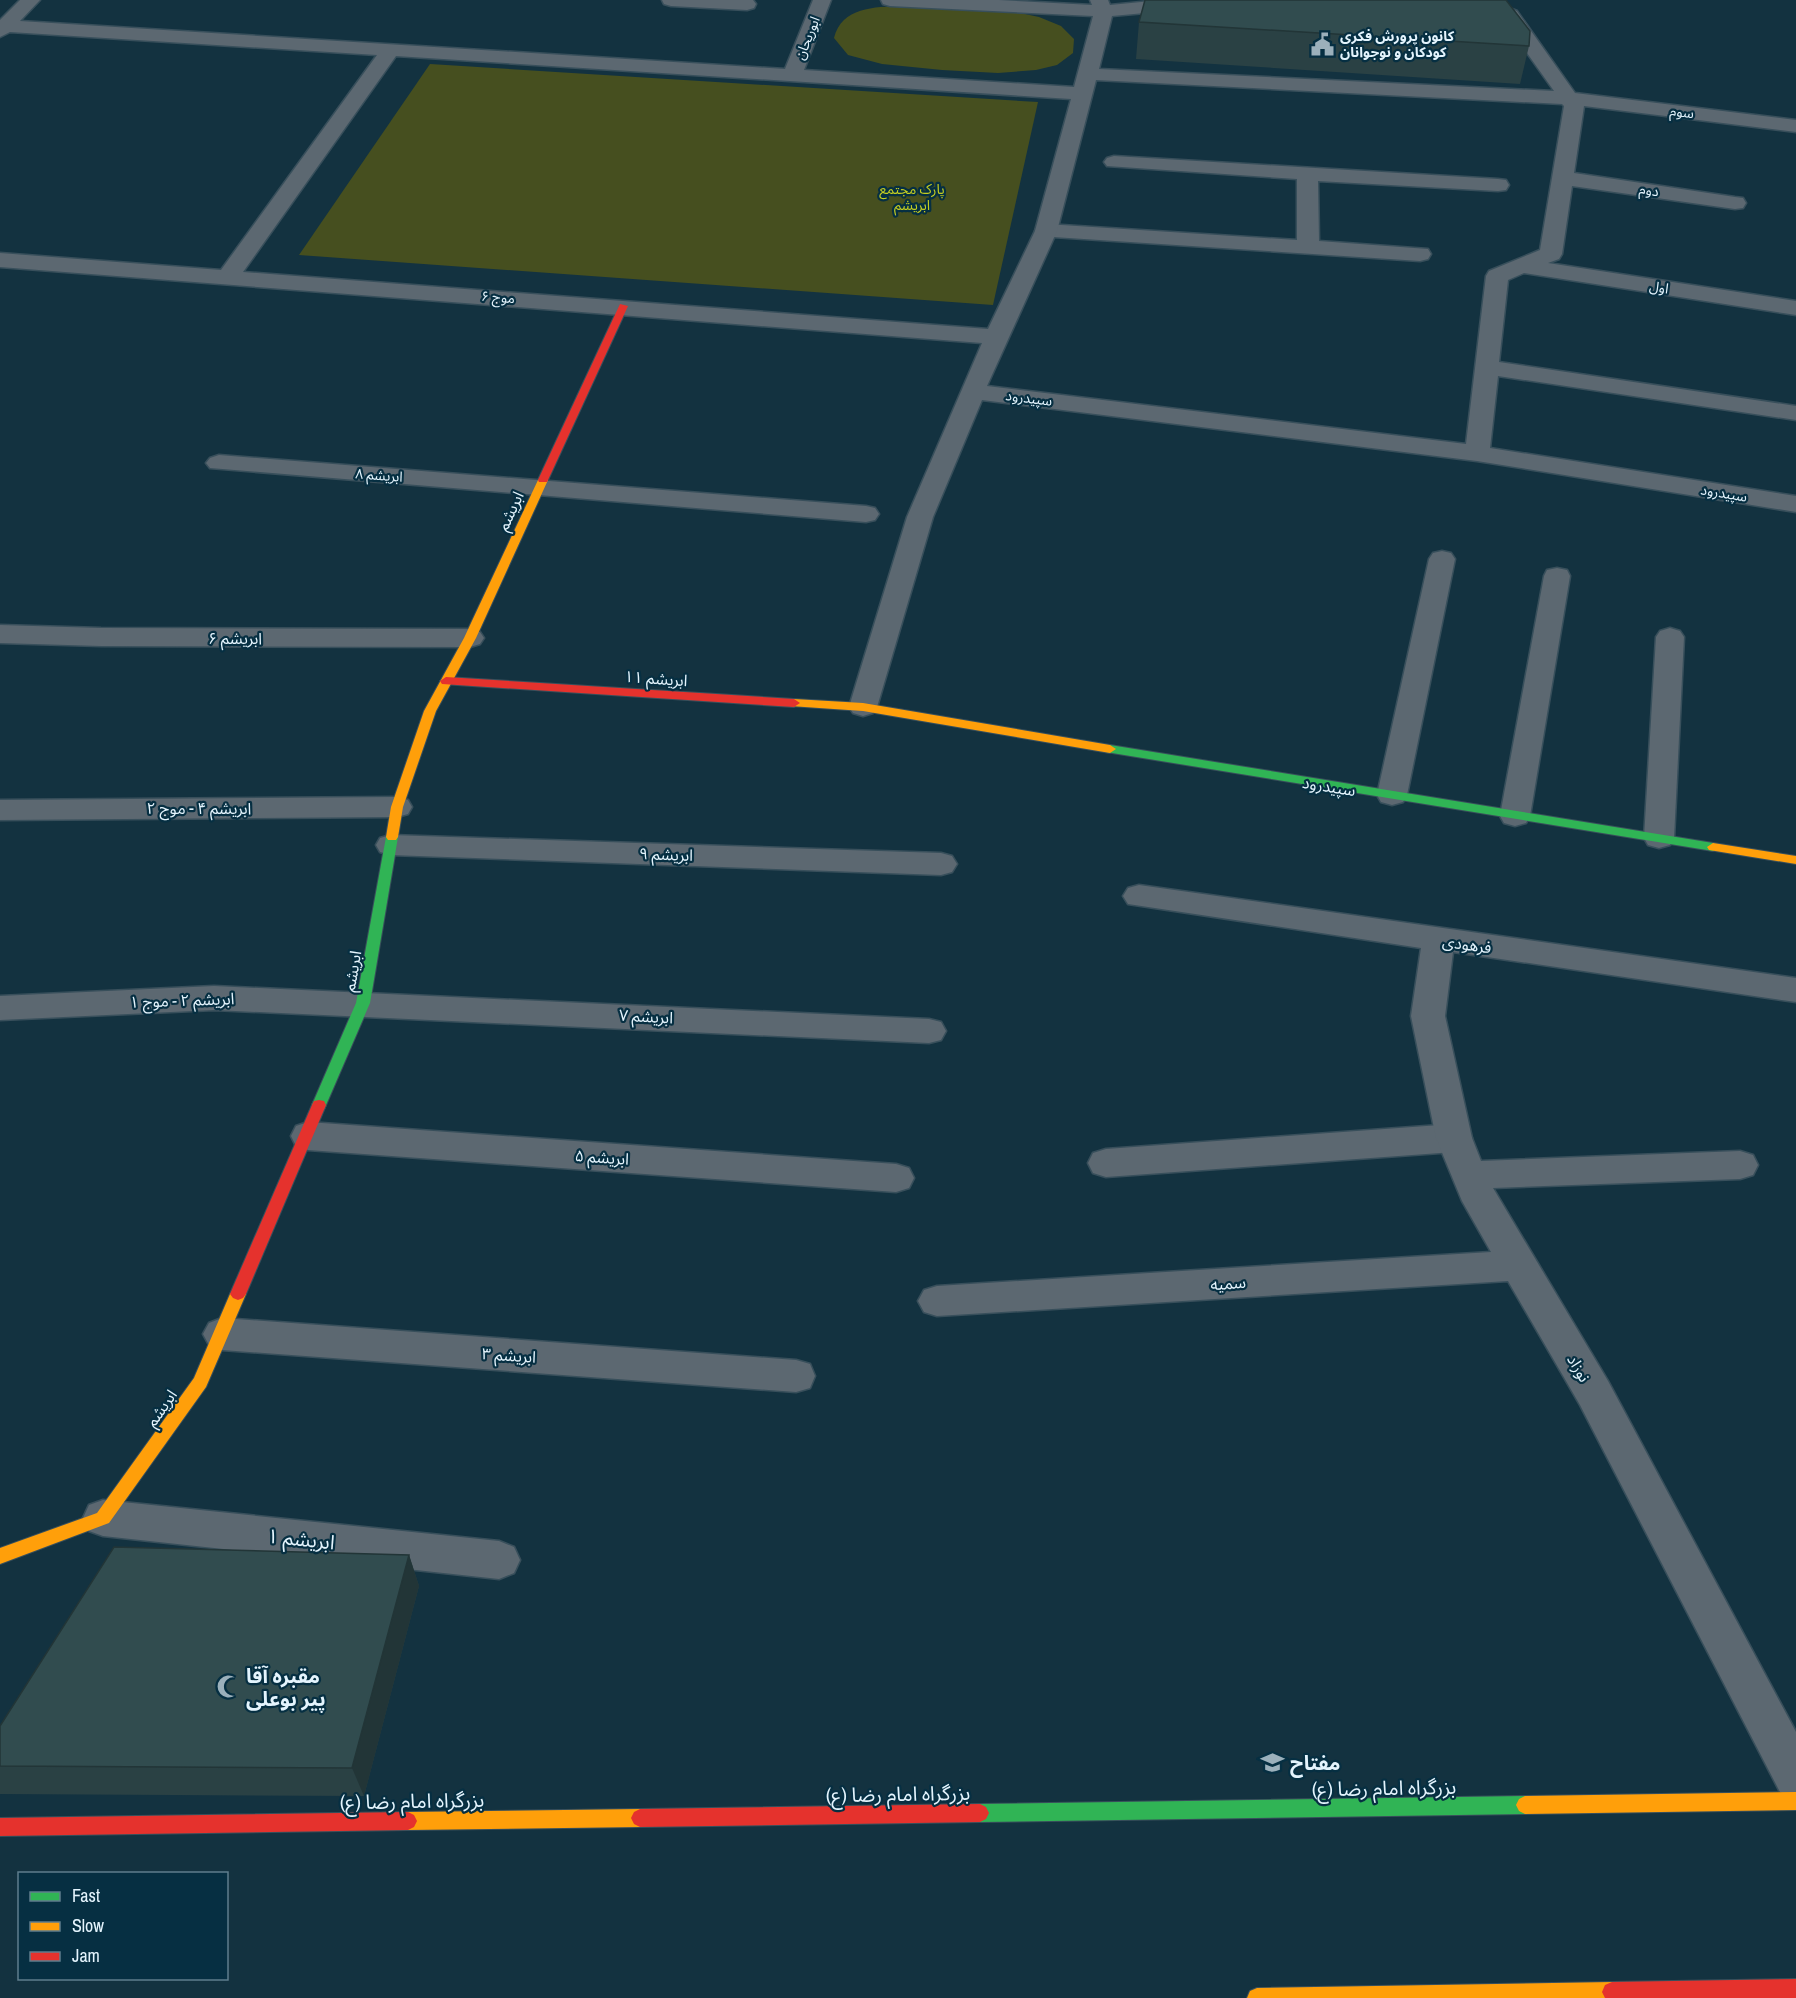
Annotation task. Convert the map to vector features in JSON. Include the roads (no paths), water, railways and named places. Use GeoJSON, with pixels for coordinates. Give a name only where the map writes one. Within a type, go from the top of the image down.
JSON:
{"type":"FeatureCollection","features":[{"type":"Feature","properties":{"kind":"main road","name":"ابریشم"},"geometry":{"type":"LineString","coordinates":[[103,1518],[200,1382],[308,1136],[363,1003],[397,807],[430,711],[470,638],[623,306]]}},
{"type":"Feature","properties":{"kind":"main road","name":"ابریشم ۱۱"},"geometry":{"type":"LineString","coordinates":[[446,681],[863,707]]}},
{"type":"Feature","properties":{"kind":"main road","name":"سپیدرود"},"geometry":{"type":"LineString","coordinates":[[863,707],[1260,775],[1796,860]]}},
{"type":"Feature","properties":{"kind":"main road"},"geometry":{"type":"LineString","coordinates":[[0,1556],[103,1518]]}},
{"type":"Feature","properties":{"kind":"main road","name":"بزرگراه امام رضا (ع)"},"geometry":{"type":"LineString","coordinates":[[0,1827],[1796,1801]]}},
{"type":"Feature","properties":{"kind":"main road"},"geometry":{"type":"LineString","coordinates":[[1257,1998],[1796,1989]]}},
{"type":"Feature","properties":{"kind":"street"},"geometry":{"type":"LineString","coordinates":[[3,29],[31,0]]}},
{"type":"Feature","properties":{"kind":"street"},"geometry":{"type":"LineString","coordinates":[[671,0],[747,4]]}},
{"type":"Feature","properties":{"kind":"street","name":"ابوریحان"},"geometry":{"type":"LineString","coordinates":[[792,75],[822,0]]}},
{"type":"Feature","properties":{"kind":"street"},"geometry":{"type":"LineString","coordinates":[[890,0],[1101,5],[1222,0]]}},
{"type":"Feature","properties":{"kind":"street"},"geometry":{"type":"LineString","coordinates":[[1474,0],[1510,15],[1574,106],[1551,254],[1497,276],[1477,453]]}},
{"type":"Feature","properties":{"kind":"street"},"geometry":{"type":"LineString","coordinates":[[863,707],[920,518],[975,392],[996,337],[1046,231],[1085,84],[1101,5]]}},
{"type":"Feature","properties":{"kind":"street","name":"سوم"},"geometry":{"type":"LineString","coordinates":[[3,29],[792,75],[1569,98],[1796,126]]}},
{"type":"Feature","properties":{"kind":"street"},"geometry":{"type":"LineString","coordinates":[[228,277],[391,50]]}},
{"type":"Feature","properties":{"kind":"street"},"geometry":{"type":"LineString","coordinates":[[1114,162],[1498,185]]}},
{"type":"Feature","properties":{"kind":"street"},"geometry":{"type":"LineString","coordinates":[[1307,173],[1308,247]]}},
{"type":"Feature","properties":{"kind":"street","name":"دوم"},"geometry":{"type":"LineString","coordinates":[[1563,178],[1735,203]]}},
{"type":"Feature","properties":{"kind":"street"},"geometry":{"type":"LineString","coordinates":[[1046,231],[1420,254]]}},
{"type":"Feature","properties":{"kind":"street","name":"موج ۶"},"geometry":{"type":"LineString","coordinates":[[0,260],[623,306],[996,337]]}},
{"type":"Feature","properties":{"kind":"street","name":"اول"},"geometry":{"type":"LineString","coordinates":[[1522,266],[1796,308]]}},
{"type":"Feature","properties":{"kind":"street"},"geometry":{"type":"LineString","coordinates":[[1488,367],[1796,413]]}},
{"type":"Feature","properties":{"kind":"street","name":"سپیدرود"},"geometry":{"type":"LineString","coordinates":[[975,392],[1477,453],[1796,504]]}},
{"type":"Feature","properties":{"kind":"street","name":"ابریشم ۸"},"geometry":{"type":"LineString","coordinates":[[219,463],[866,514]]}},
{"type":"Feature","properties":{"kind":"street"},"geometry":{"type":"LineString","coordinates":[[1392,795],[1442,559]]}},
{"type":"Feature","properties":{"kind":"street"},"geometry":{"type":"LineString","coordinates":[[1515,816],[1557,576]]}},
{"type":"Feature","properties":{"kind":"street","name":"ابریشم ۶"},"geometry":{"type":"LineString","coordinates":[[0,634],[112,637],[470,638]]}},
{"type":"Feature","properties":{"kind":"street"},"geometry":{"type":"LineString","coordinates":[[1659,838],[1670,637]]}},
{"type":"Feature","properties":{"kind":"street","name":"ابریشم ۴ - موج ۲"},"geometry":{"type":"LineString","coordinates":[[0,810],[397,807]]}},
{"type":"Feature","properties":{"kind":"street","name":"ابریشم ۹"},"geometry":{"type":"LineString","coordinates":[[391,845],[941,864]]}},
{"type":"Feature","properties":{"kind":"street","name":"فرهودی"},"geometry":{"type":"LineString","coordinates":[[1139,896],[1796,990]]}},
{"type":"Feature","properties":{"kind":"street","name":"نوزاد"},"geometry":{"type":"LineString","coordinates":[[1438,940],[1428,1016],[1454,1138],[1480,1201],[1594,1393],[1796,1777]]}},
{"type":"Feature","properties":{"kind":"street","name":"ابریشم ۲ - موج ۱"},"geometry":{"type":"LineString","coordinates":[[0,1008],[214,998],[363,1003]]}},
{"type":"Feature","properties":{"kind":"street","name":"ابریشم ۷"},"geometry":{"type":"LineString","coordinates":[[363,1003],[929,1031]]}},
{"type":"Feature","properties":{"kind":"street","name":"ابریشم ۵"},"geometry":{"type":"LineString","coordinates":[[308,1136],[896,1178]]}},
{"type":"Feature","properties":{"kind":"street"},"geometry":{"type":"LineString","coordinates":[[1106,1163],[1454,1138]]}},
{"type":"Feature","properties":{"kind":"street"},"geometry":{"type":"LineString","coordinates":[[1471,1175],[1740,1165]]}},
{"type":"Feature","properties":{"kind":"street","name":"سمیه"},"geometry":{"type":"LineString","coordinates":[[937,1301],[1518,1265]]}},
{"type":"Feature","properties":{"kind":"street","name":"ابریشم ۳"},"geometry":{"type":"LineString","coordinates":[[222,1334],[796,1376]]}},
{"type":"Feature","properties":{"kind":"street","name":"ابریشم ۱"},"geometry":{"type":"LineString","coordinates":[[103,1518],[499,1560]]}},
{"type":"Feature","properties":{"kind":"place","name":"کانون پرورش فکری کودکان و نوجوانان"},"geometry":{"type":"Point","coordinates":[1322,44]}},
{"type":"Feature","properties":{"kind":"place","name":"مقبره آقا پیر بوعلی"},"geometry":{"type":"Point","coordinates":[228,1687]}},
{"type":"Feature","properties":{"kind":"place","name":"مفتاح"},"geometry":{"type":"Point","coordinates":[1272,1763]}},
{"type":"Feature","properties":{"kind":"park label","name":"پارک مجتمع ابریشم"},"geometry":{"type":"Point","coordinates":[912,198]}}]}
